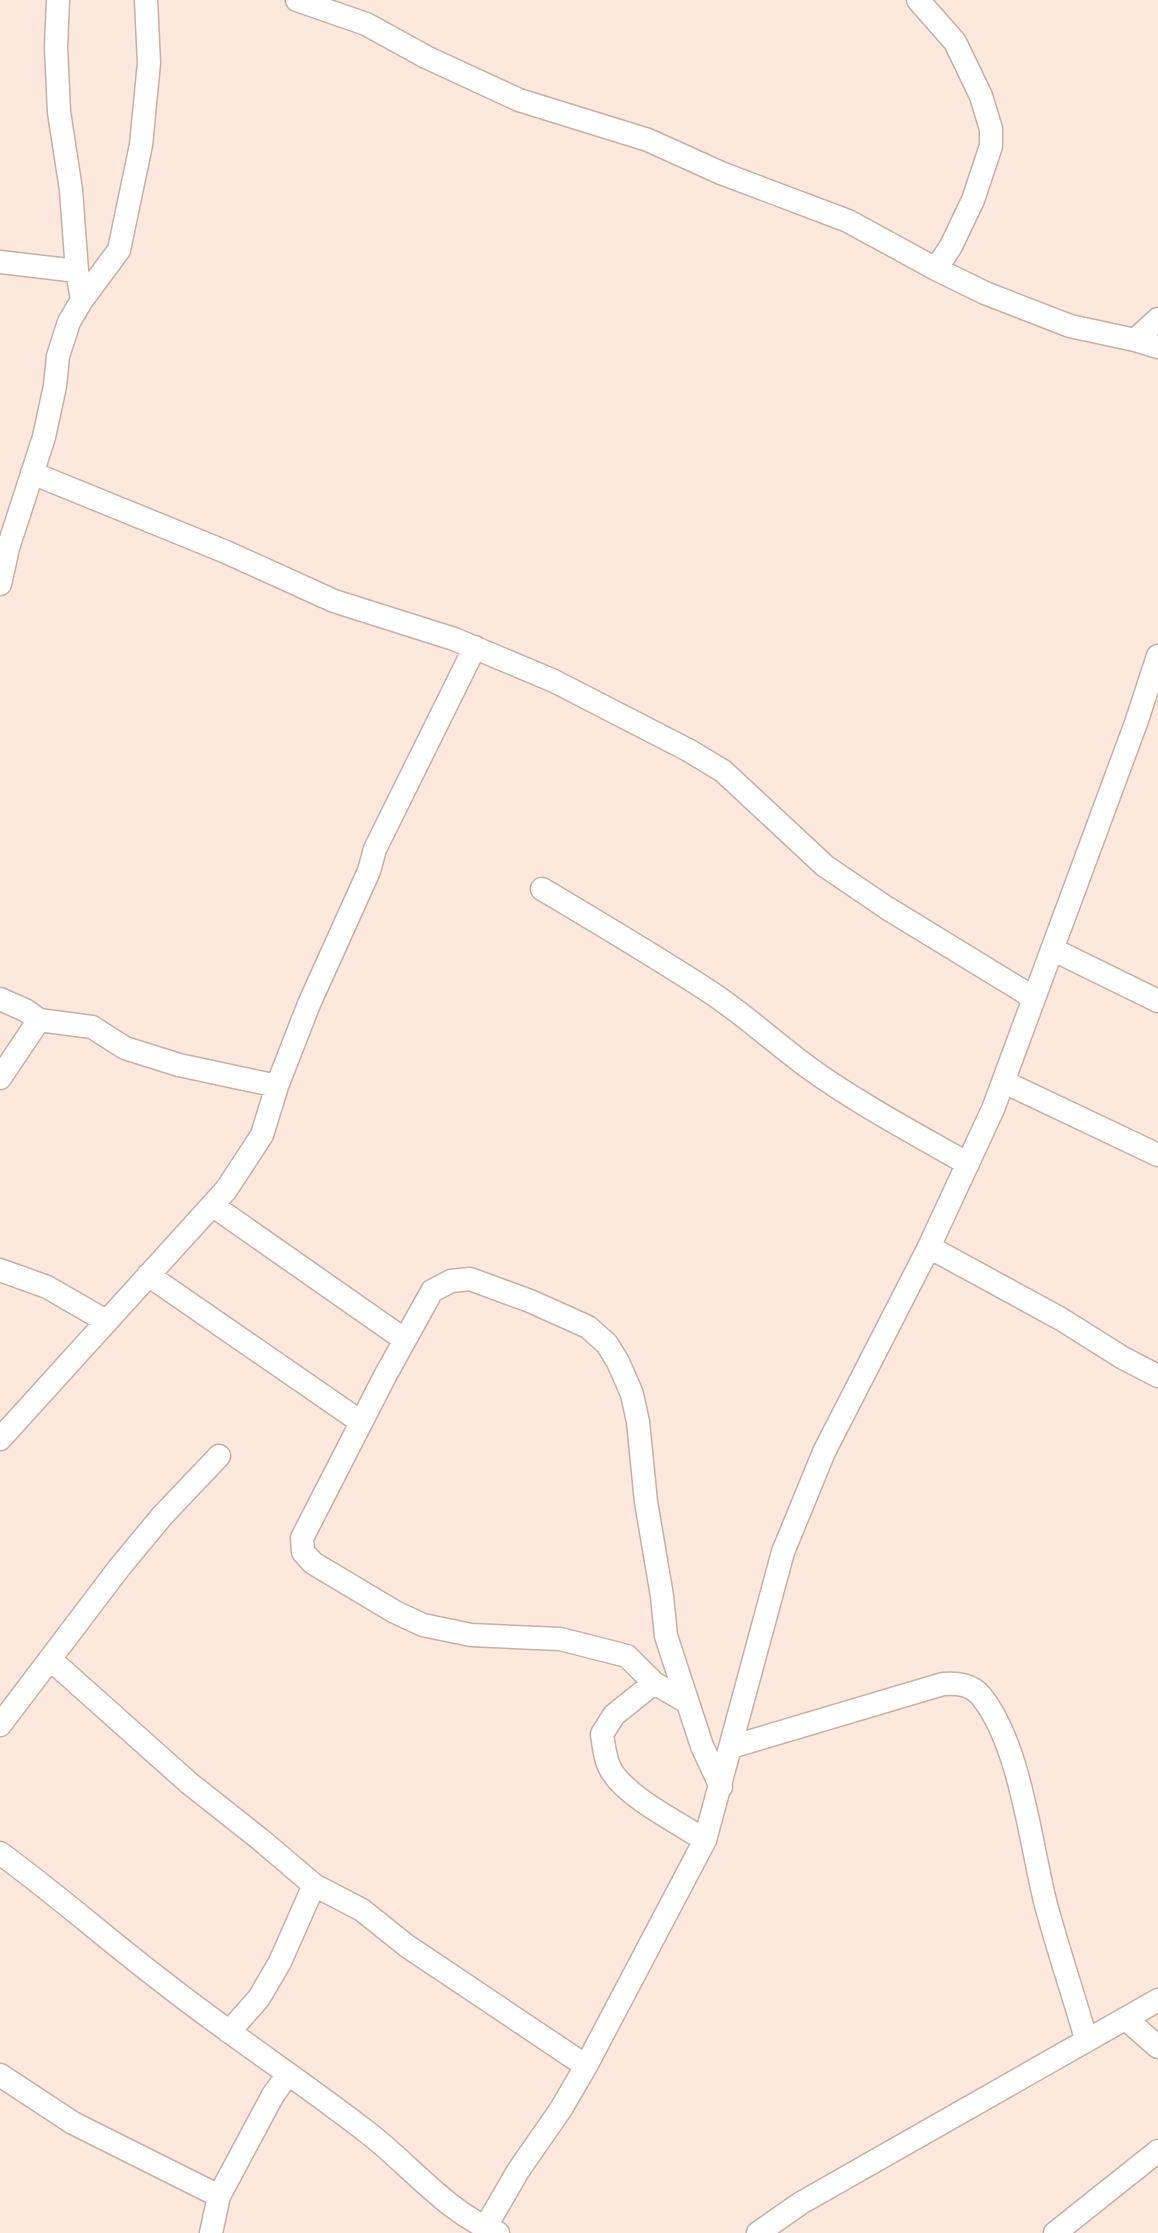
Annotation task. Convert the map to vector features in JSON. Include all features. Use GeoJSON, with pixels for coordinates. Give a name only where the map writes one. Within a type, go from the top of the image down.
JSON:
{"type":"FeatureCollection","features":[{"type":"Feature","properties":{"kind":"street"},"geometry":{"type":"LineString","coordinates":[[58,0],[56,47],[59,112],[71,190],[77,271],[82,300]]}},
{"type":"Feature","properties":{"kind":"street"},"geometry":{"type":"LineString","coordinates":[[0,584],[8,548],[44,437],[55,386],[58,356],[69,322],[82,300],[118,250],[121,241],[142,136],[149,63],[146,0]]}},
{"type":"Feature","properties":{"kind":"street"},"geometry":{"type":"LineString","coordinates":[[297,0],[366,24],[426,57],[519,100],[648,140],[721,173],[848,221],[936,269],[985,293],[1070,326],[1158,347]]}},
{"type":"Feature","properties":{"kind":"street"},"geometry":{"type":"LineString","coordinates":[[918,0],[955,42],[981,96],[991,129],[991,146],[973,200],[951,246],[936,269]]}},
{"type":"Feature","properties":{"kind":"street"},"geometry":{"type":"LineString","coordinates":[[0,262],[77,271]]}},
{"type":"Feature","properties":{"kind":"street"},"geometry":{"type":"LineString","coordinates":[[1135,340],[1158,319]]}},
{"type":"Feature","properties":{"kind":"street"},"geometry":{"type":"LineString","coordinates":[[32,474],[226,552],[334,601],[454,639],[554,682],[688,750],[723,771],[825,866],[887,908],[1034,998]]}},
{"type":"Feature","properties":{"kind":"street"},"geometry":{"type":"LineString","coordinates":[[0,1439],[226,1190],[262,1135],[277,1086],[309,1004],[368,871],[375,849],[474,648]]}},
{"type":"Feature","properties":{"kind":"street"},"geometry":{"type":"LineString","coordinates":[[0,1853],[46,1886],[162,1982],[367,2132],[404,2162],[450,2205],[492,2230],[518,2171],[561,2109],[586,2066],[705,1840],[721,1787],[783,1552],[824,1452],[930,1247],[1004,1082],[1158,656]]}},
{"type":"Feature","properties":{"kind":"street"},"geometry":{"type":"LineString","coordinates":[[542,889],[633,943],[711,993],[763,1030],[808,1067],[865,1106],[968,1164]]}},
{"type":"Feature","properties":{"kind":"street"},"geometry":{"type":"LineString","coordinates":[[1052,949],[1158,1001]]}},
{"type":"Feature","properties":{"kind":"street"},"geometry":{"type":"LineString","coordinates":[[0,999],[39,1020],[92,1027],[125,1048],[179,1065],[277,1086]]}},
{"type":"Feature","properties":{"kind":"street"},"geometry":{"type":"LineString","coordinates":[[0,1078],[39,1020]]}},
{"type":"Feature","properties":{"kind":"street"},"geometry":{"type":"LineString","coordinates":[[1004,1082],[1158,1155]]}},
{"type":"Feature","properties":{"kind":"street"},"geometry":{"type":"LineString","coordinates":[[212,1205],[404,1340]]}},
{"type":"Feature","properties":{"kind":"street"},"geometry":{"type":"LineString","coordinates":[[930,1247],[1061,1319],[1123,1358],[1158,1376]]}},
{"type":"Feature","properties":{"kind":"street"},"geometry":{"type":"LineString","coordinates":[[0,1270],[47,1287],[106,1321]]}},
{"type":"Feature","properties":{"kind":"street"},"geometry":{"type":"LineString","coordinates":[[148,1275],[361,1422]]}},
{"type":"Feature","properties":{"kind":"street"},"geometry":{"type":"LineString","coordinates":[[687,1702],[654,1683],[627,1656],[560,1639],[471,1636],[424,1625],[395,1612],[313,1563],[303,1552],[302,1538],[404,1340],[432,1291],[451,1280],[470,1279],[530,1300],[588,1327],[608,1344],[632,1394],[638,1422],[646,1502],[662,1596],[666,1636],[702,1746],[721,1787]]}},
{"type":"Feature","properties":{"kind":"street"},"geometry":{"type":"LineString","coordinates":[[0,1725],[119,1568],[150,1531],[219,1456]]}},
{"type":"Feature","properties":{"kind":"street"},"geometry":{"type":"LineString","coordinates":[[50,1659],[189,1783],[314,1885],[362,1910],[407,1946],[586,2066]]}},
{"type":"Feature","properties":{"kind":"street"},"geometry":{"type":"LineString","coordinates":[[654,1683],[614,1716],[602,1734],[606,1757],[612,1771],[628,1791],[705,1840]]}},
{"type":"Feature","properties":{"kind":"street"},"geometry":{"type":"LineString","coordinates":[[731,1747],[943,1684],[962,1683],[980,1694],[999,1726],[1011,1757],[1029,1824],[1045,1901],[1086,2039]]}},
{"type":"Feature","properties":{"kind":"street"},"geometry":{"type":"LineString","coordinates":[[229,2032],[263,1991],[280,1962],[314,1885]]}},
{"type":"Feature","properties":{"kind":"street"},"geometry":{"type":"LineString","coordinates":[[758,2233],[801,2203],[1086,2039],[1158,2000]]}},
{"type":"Feature","properties":{"kind":"street"},"geometry":{"type":"LineString","coordinates":[[1126,2019],[1158,2047]]}},
{"type":"Feature","properties":{"kind":"street"},"geometry":{"type":"LineString","coordinates":[[211,2233],[219,2196],[273,2095],[288,2074]]}},
{"type":"Feature","properties":{"kind":"street"},"geometry":{"type":"LineString","coordinates":[[0,2076],[73,2123],[219,2196]]}},
{"type":"Feature","properties":{"kind":"street"},"geometry":{"type":"LineString","coordinates":[[1055,2233],[1158,2151]]}}]}
